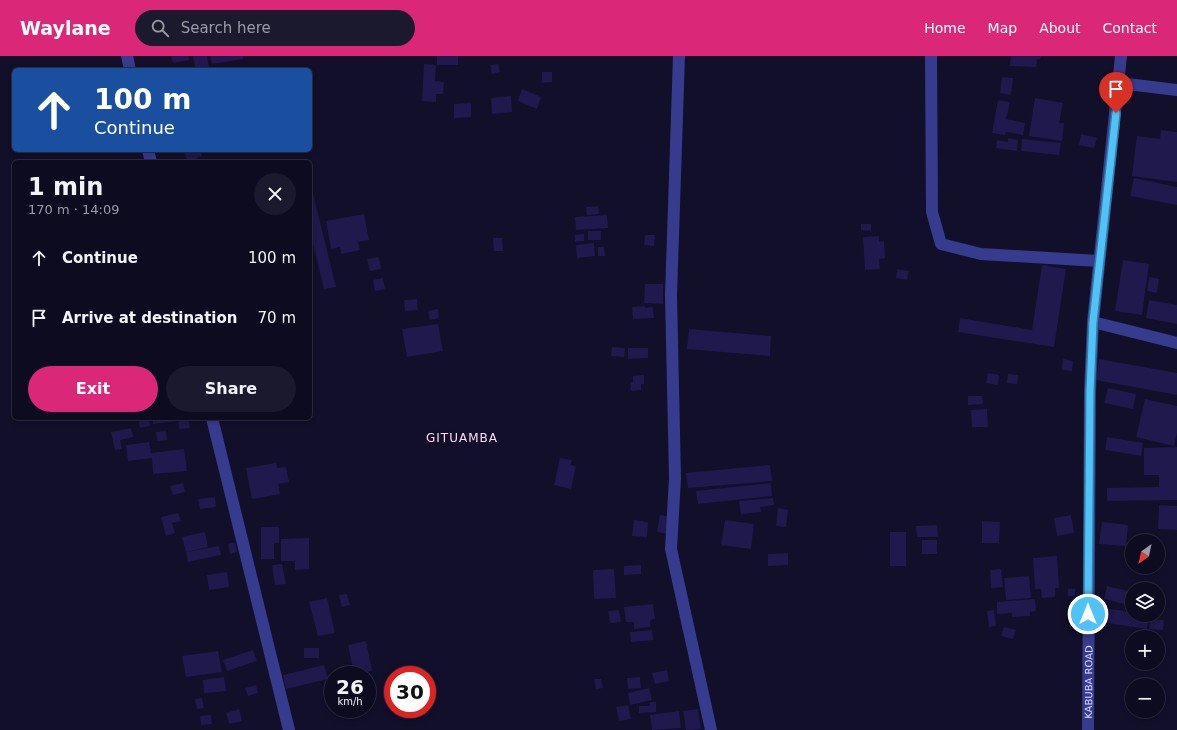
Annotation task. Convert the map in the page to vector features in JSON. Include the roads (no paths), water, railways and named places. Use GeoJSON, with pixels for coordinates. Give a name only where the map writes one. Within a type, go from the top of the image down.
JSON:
{"type":"FeatureCollection","features":[{"type":"Feature","properties":{"kind":"street"},"geometry":{"type":"LineString","coordinates":[[127,56],[130,68]]}},
{"type":"Feature","properties":{"kind":"street"},"geometry":{"type":"LineString","coordinates":[[679,56],[671,295],[675,478],[671,549],[711,730]]}},
{"type":"Feature","properties":{"kind":"street"},"geometry":{"type":"LineString","coordinates":[[931,56],[932,212],[941,244],[980,254],[1099,261]]}},
{"type":"Feature","properties":{"kind":"street","name":"KABUBA ROAD"},"geometry":{"type":"LineString","coordinates":[[1088,730],[1090,399],[1093,322],[1122,56]]}},
{"type":"Feature","properties":{"kind":"street"},"geometry":{"type":"LineString","coordinates":[[1119,83],[1177,90]]}},
{"type":"Feature","properties":{"kind":"street"},"geometry":{"type":"LineString","coordinates":[[1093,322],[1177,343]]}},
{"type":"Feature","properties":{"kind":"street"},"geometry":{"type":"LineString","coordinates":[[212,420],[289,730]]}},
{"type":"Feature","properties":{"kind":"district","name":"GITUAMBA"},"geometry":{"type":"Point","coordinates":[462,438]}}]}
